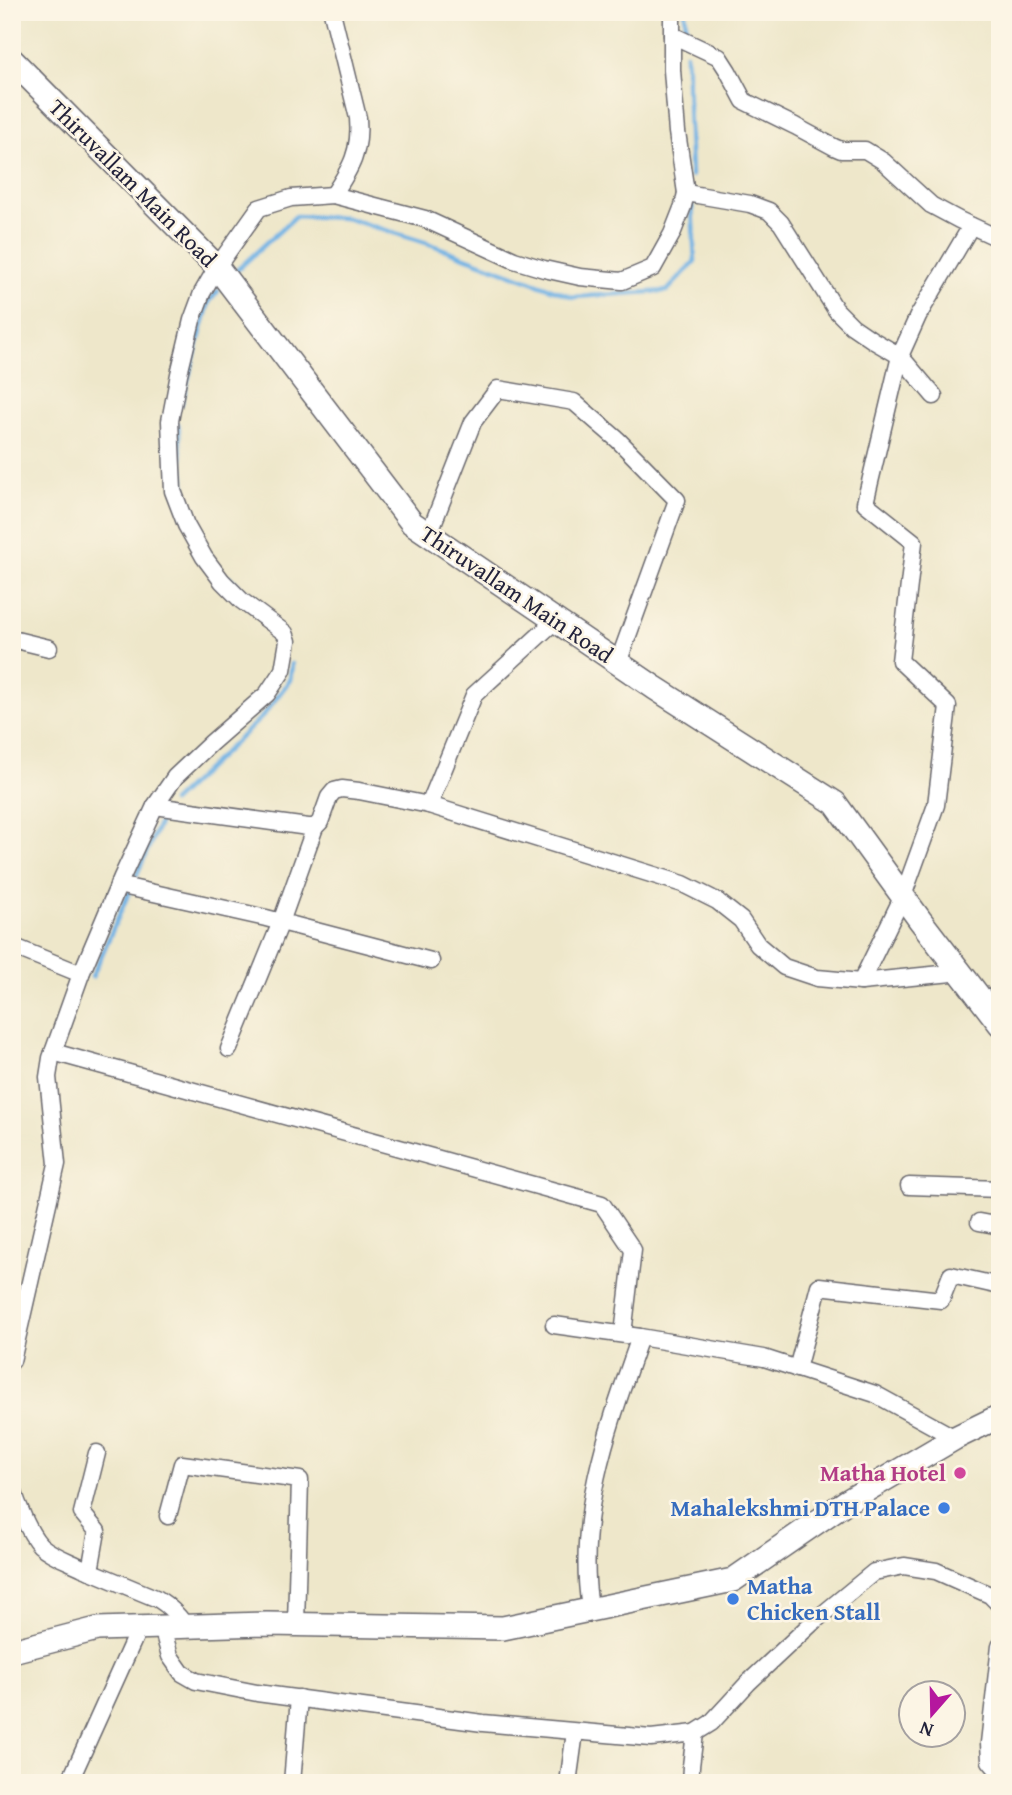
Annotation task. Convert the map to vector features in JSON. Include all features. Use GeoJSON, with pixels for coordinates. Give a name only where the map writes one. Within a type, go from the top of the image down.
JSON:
{"type":"FeatureCollection","features":[{"type":"Feature","properties":{"kind":"street"},"geometry":{"type":"LineString","coordinates":[[332,12],[358,118],[359,134],[351,168],[333,195]]}},
{"type":"Feature","properties":{"kind":"street"},"geometry":{"type":"LineString","coordinates":[[12,1362],[57,1164],[48,1077],[53,1052],[81,974],[155,806],[175,777],[267,694],[283,670],[288,641],[285,633],[242,601],[222,581],[204,557],[186,525],[173,491],[170,421],[192,320],[202,293],[259,208],[291,198],[333,195],[425,219],[514,260],[580,277],[622,281],[653,268],[672,234],[686,193],[673,82],[672,12]]}},
{"type":"Feature","properties":{"kind":"street"},"geometry":{"type":"LineString","coordinates":[[672,35],[719,57],[744,101],[841,150],[865,150],[883,161],[931,205],[1000,239]]}},
{"type":"Feature","properties":{"kind":"street","name":"Thiruvallam Main Road"},"geometry":{"type":"LineString","coordinates":[[12,60],[217,267],[412,523],[618,663],[835,803],[1000,1024]]}},
{"type":"Feature","properties":{"kind":"street"},"geometry":{"type":"LineString","coordinates":[[686,193],[750,204],[769,211],[781,223],[836,310],[863,334],[900,356],[934,397]]}},
{"type":"Feature","properties":{"kind":"street"},"geometry":{"type":"LineString","coordinates":[[861,982],[903,896],[936,805],[948,706],[901,661],[914,542],[865,503],[900,356],[918,316],[971,226]]}},
{"type":"Feature","properties":{"kind":"street"},"geometry":{"type":"LineString","coordinates":[[429,534],[473,422],[498,389],[574,402],[618,440],[677,500],[618,663]]}},
{"type":"Feature","properties":{"kind":"street"},"geometry":{"type":"LineString","coordinates":[[429,805],[474,695],[556,620]]}},
{"type":"Feature","properties":{"kind":"street"},"geometry":{"type":"LineString","coordinates":[[12,639],[49,649]]}},
{"type":"Feature","properties":{"kind":"street"},"geometry":{"type":"LineString","coordinates":[[229,1049],[281,922],[315,827],[320,822],[329,797],[334,791],[342,789],[429,805],[683,884],[717,901],[741,920],[758,945],[783,967],[817,978],[861,982],[962,972]]}},
{"type":"Feature","properties":{"kind":"street"},"geometry":{"type":"LineString","coordinates":[[155,806],[315,827]]}},
{"type":"Feature","properties":{"kind":"street"},"geometry":{"type":"LineString","coordinates":[[118,885],[281,922],[431,961]]}},
{"type":"Feature","properties":{"kind":"street"},"geometry":{"type":"LineString","coordinates":[[12,946],[81,974]]}},
{"type":"Feature","properties":{"kind":"street"},"geometry":{"type":"LineString","coordinates":[[53,1052],[602,1204],[633,1250],[623,1334]]}},
{"type":"Feature","properties":{"kind":"street"},"geometry":{"type":"LineString","coordinates":[[909,1186],[1000,1188]]}},
{"type":"Feature","properties":{"kind":"street"},"geometry":{"type":"LineString","coordinates":[[979,1222],[1000,1226]]}},
{"type":"Feature","properties":{"kind":"street"},"geometry":{"type":"LineString","coordinates":[[797,1369],[819,1286],[942,1300],[951,1275],[1000,1286]]}},
{"type":"Feature","properties":{"kind":"street"},"geometry":{"type":"LineString","coordinates":[[554,1325],[764,1358],[875,1394],[955,1438]]}},
{"type":"Feature","properties":{"kind":"street"},"geometry":{"type":"LineString","coordinates":[[590,1608],[587,1570],[589,1526],[597,1468],[640,1337]]}},
{"type":"Feature","properties":{"kind":"street"},"geometry":{"type":"LineString","coordinates":[[12,1651],[97,1629],[296,1624],[503,1628],[733,1580],[846,1502],[955,1438],[1000,1416]]}},
{"type":"Feature","properties":{"kind":"street"},"geometry":{"type":"LineString","coordinates":[[90,1571],[97,1531],[82,1513],[97,1453]]}},
{"type":"Feature","properties":{"kind":"street"},"geometry":{"type":"LineString","coordinates":[[168,1516],[182,1464],[300,1480],[296,1624]]}},
{"type":"Feature","properties":{"kind":"street"},"geometry":{"type":"LineString","coordinates":[[12,1486],[35,1538],[42,1547],[54,1555],[158,1599],[177,1613],[186,1626]]}},
{"type":"Feature","properties":{"kind":"street"},"geometry":{"type":"LineString","coordinates":[[162,1627],[170,1656],[182,1673],[196,1681],[257,1693],[483,1723],[651,1738],[695,1733],[711,1723],[748,1683],[812,1623],[874,1572],[904,1566],[936,1571],[989,1595],[1000,1605]]}},
{"type":"Feature","properties":{"kind":"street"},"geometry":{"type":"LineString","coordinates":[[69,1783],[139,1628]]}},
{"type":"Feature","properties":{"kind":"street"},"geometry":{"type":"LineString","coordinates":[[1000,1646],[989,1743],[990,1761],[1000,1773]]}},
{"type":"Feature","properties":{"kind":"street"},"geometry":{"type":"LineString","coordinates":[[292,1783],[299,1698]]}},
{"type":"Feature","properties":{"kind":"street"},"geometry":{"type":"LineString","coordinates":[[568,1783],[575,1732]]}},
{"type":"Feature","properties":{"kind":"street"},"geometry":{"type":"LineString","coordinates":[[690,1783],[695,1733]]}},
{"type":"Feature","properties":{"kind":"waterway"},"geometry":{"type":"LineString","coordinates":[[685,12],[686,28]]}},
{"type":"Feature","properties":{"kind":"waterway"},"geometry":{"type":"LineString","coordinates":[[686,54],[691,176]]}},
{"type":"Feature","properties":{"kind":"waterway"},"geometry":{"type":"LineString","coordinates":[[236,271],[296,216],[346,218],[427,243],[573,297],[667,291],[695,261],[692,206]]}},
{"type":"Feature","properties":{"kind":"waterway"},"geometry":{"type":"LineString","coordinates":[[181,405],[209,302],[218,291]]}},
{"type":"Feature","properties":{"kind":"waterway"},"geometry":{"type":"LineString","coordinates":[[178,424],[186,505]]}},
{"type":"Feature","properties":{"kind":"waterway"},"geometry":{"type":"LineString","coordinates":[[229,577],[262,607]]}},
{"type":"Feature","properties":{"kind":"waterway"},"geometry":{"type":"LineString","coordinates":[[172,802],[263,716],[290,680],[292,664]]}},
{"type":"Feature","properties":{"kind":"waterway"},"geometry":{"type":"LineString","coordinates":[[92,977],[161,819]]}},
{"type":"Feature","properties":{"kind":"place","name":"Matha Hotel"},"geometry":{"type":"Point","coordinates":[960,1473]}},
{"type":"Feature","properties":{"kind":"place","name":"Mahalekshmi DTH Palace"},"geometry":{"type":"Point","coordinates":[944,1508]}},
{"type":"Feature","properties":{"kind":"place","name":"Matha Chicken Stall"},"geometry":{"type":"Point","coordinates":[733,1599]}}]}
